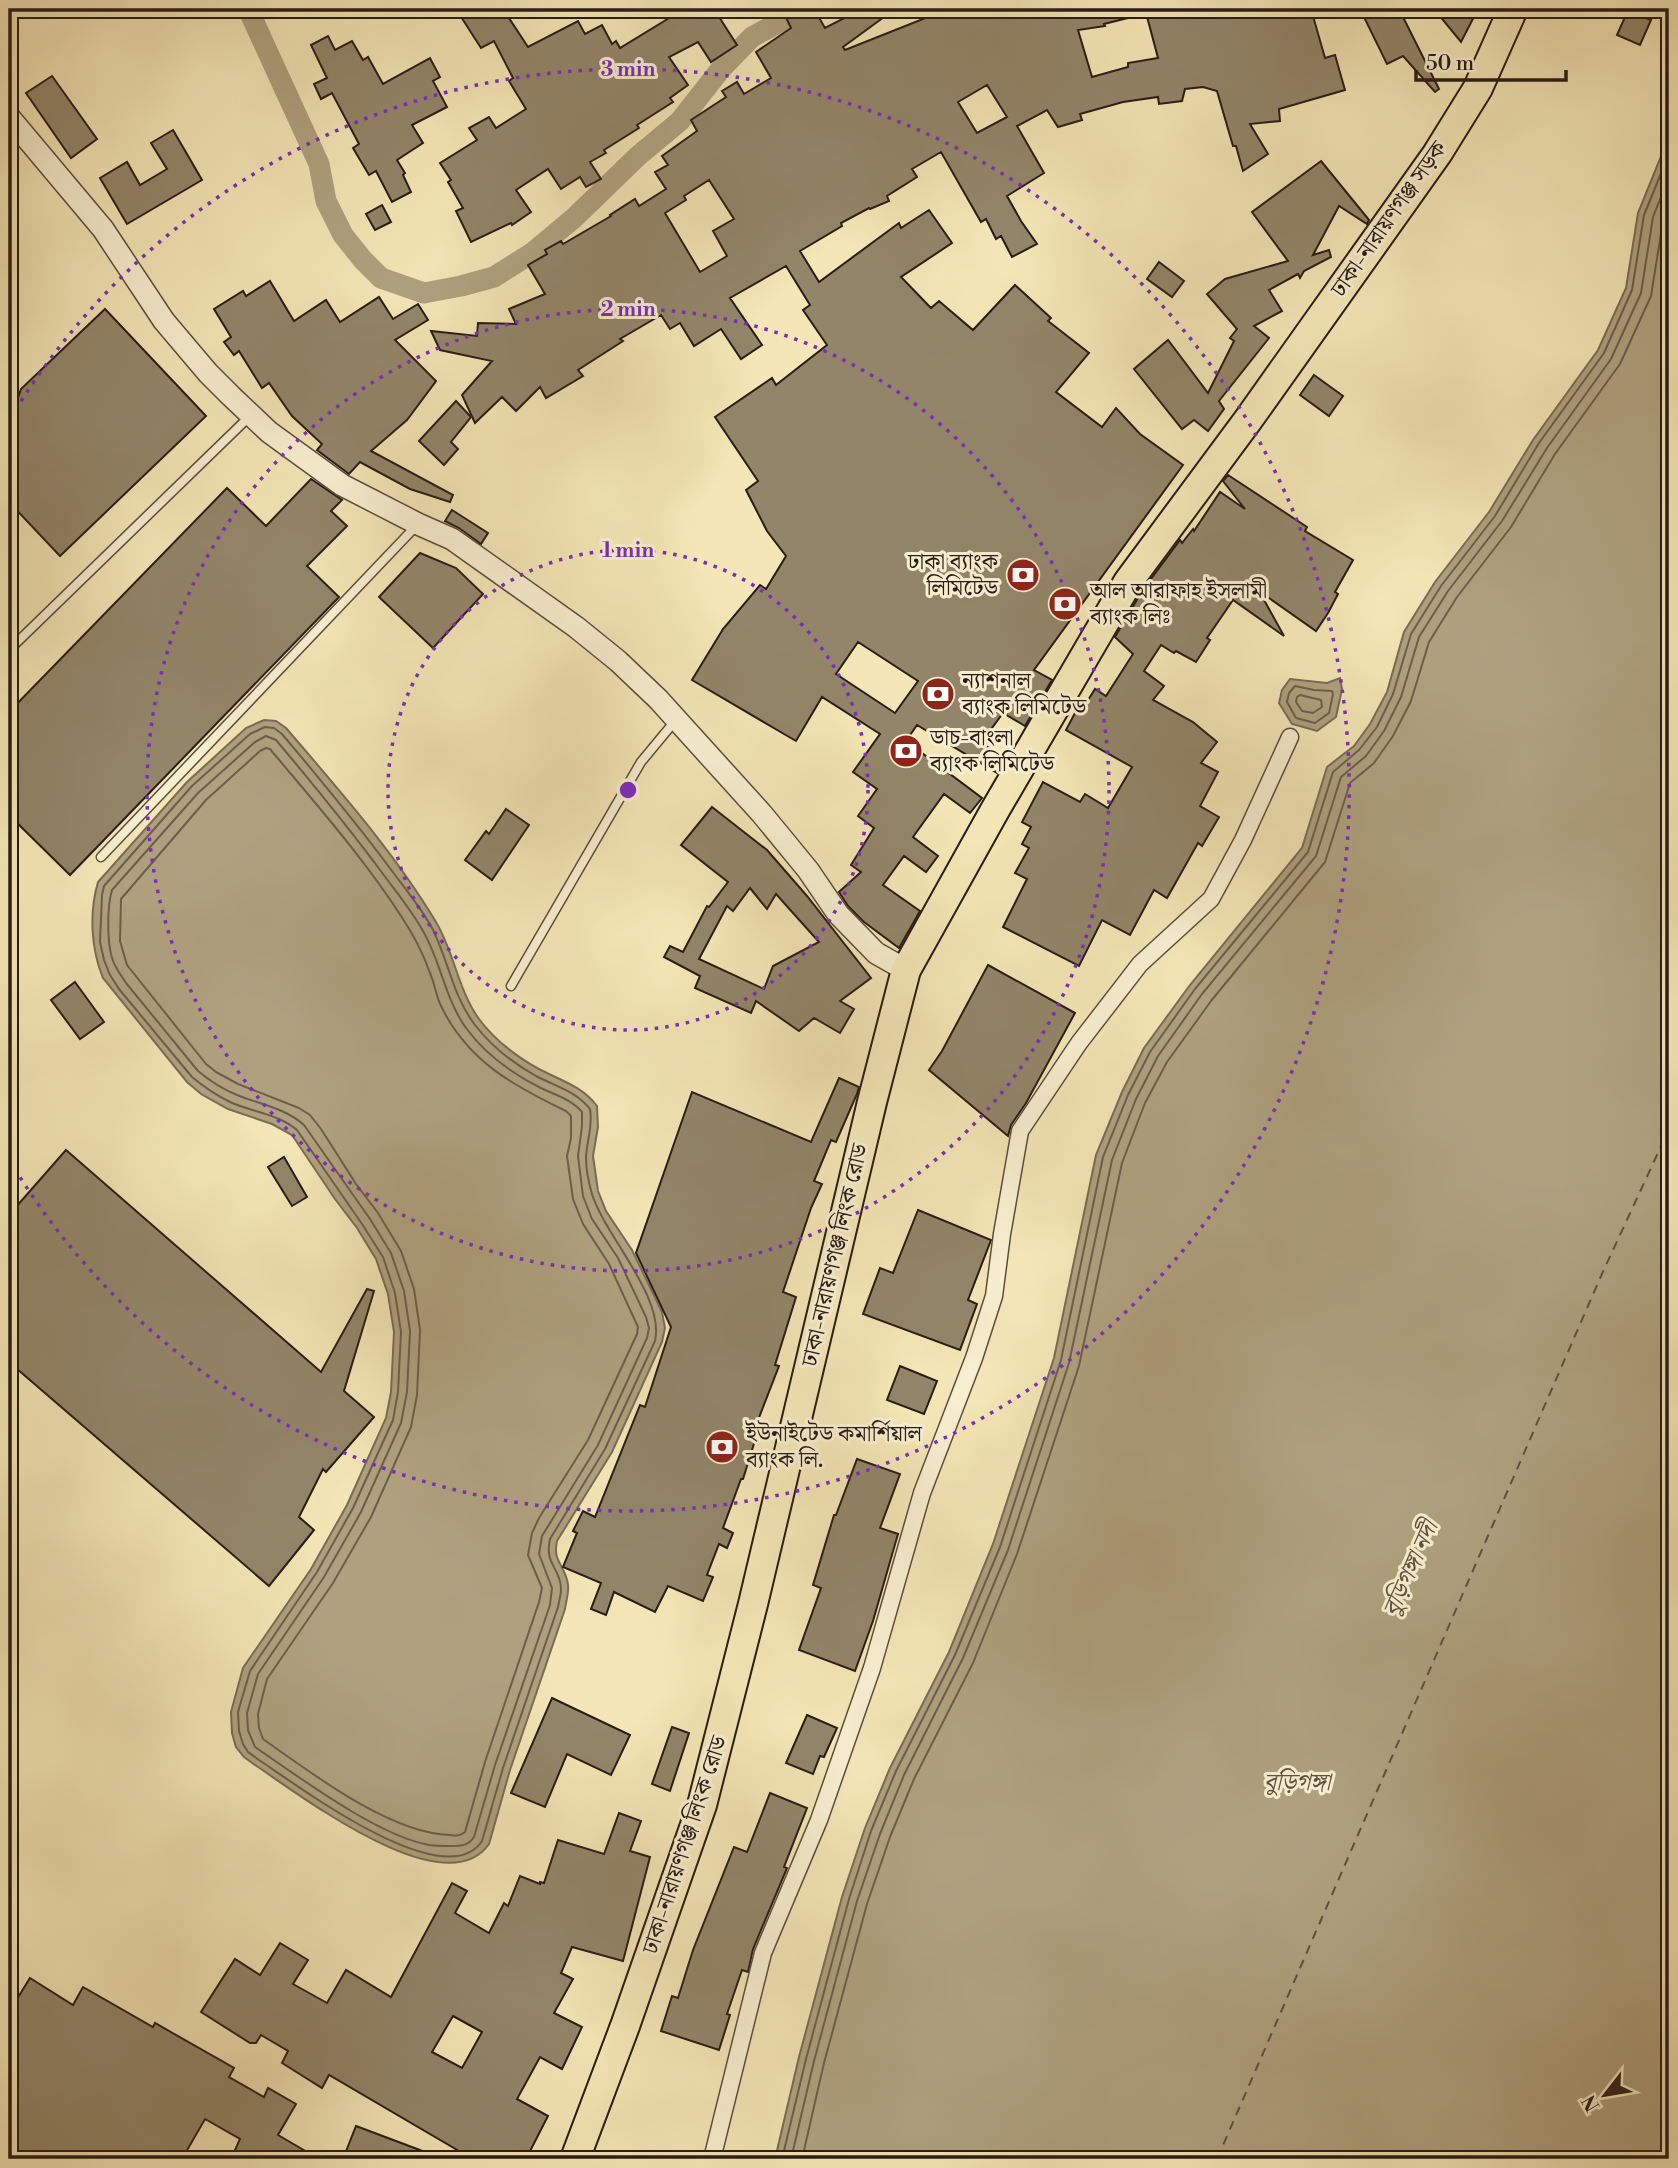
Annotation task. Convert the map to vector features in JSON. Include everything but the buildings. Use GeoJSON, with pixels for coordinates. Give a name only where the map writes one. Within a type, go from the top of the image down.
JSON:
{"type":"FeatureCollection","features":[{"type":"Feature","properties":{"kind":"highway","name":"ঢাকা-নারায়ণগঞ্জ সড়ক"},"geometry":{"type":"LineString","coordinates":[[1248,420],[1437,154],[1478,88],[1513,9]]}},
{"type":"Feature","properties":{"kind":"highway","name":"ঢাকা-নারায়ণগঞ্জ লিংক রোড"},"geometry":{"type":"LineString","coordinates":[[575,2159],[625,2026],[702,1805],[906,971],[995,810],[1128,582],[1248,420]]}},
{"type":"Feature","properties":{"kind":"street"},"geometry":{"type":"LineString","coordinates":[[9,117],[103,229],[164,321],[189,352],[269,432],[342,485],[452,539],[576,627],[618,661],[658,699],[762,814],[808,870],[838,914],[876,953],[906,971]]}},
{"type":"Feature","properties":{"kind":"street"},"geometry":{"type":"LineString","coordinates":[[712,2159],[763,1953],[819,1820],[872,1668],[922,1493],[974,1358],[994,1296],[1020,1131],[1079,1042],[1140,964],[1212,899],[1243,840],[1290,737]]}},
{"type":"Feature","properties":{"kind":"lane"},"geometry":{"type":"LineString","coordinates":[[9,650],[251,414]]}},
{"type":"Feature","properties":{"kind":"lane"},"geometry":{"type":"LineString","coordinates":[[102,857],[418,524]]}},
{"type":"Feature","properties":{"kind":"lane"},"geometry":{"type":"LineString","coordinates":[[511,986],[641,762],[676,720]]}},
{"type":"Feature","properties":{"kind":"water","name":"বুড়িগঙ্গা"},"geometry":{"type":"Polygon","coordinates":[[[1669,130],[1669,2159],[775,2159],[842,1897],[865,1828],[890,1768],[949,1652],[993,1544],[1054,1358],[1096,1155],[1122,1092],[1144,1048],[1190,985],[1302,848],[1327,767],[1354,746],[1370,724],[1387,692],[1404,632],[1435,582],[1489,512],[1533,440],[1598,350],[1626,288],[1638,213],[1669,130]]]}},
{"type":"Feature","properties":{"kind":"water"},"geometry":{"type":"Polygon","coordinates":[[[1340,678],[1342,689],[1336,717],[1317,731],[1292,724],[1279,703],[1282,690],[1290,679],[1327,683],[1340,678]]]}},
{"type":"Feature","properties":{"kind":"water"},"geometry":{"type":"Polygon","coordinates":[[[264,720],[276,721],[286,728],[365,822],[420,896],[442,934],[466,996],[479,1019],[520,1057],[575,1087],[597,1106],[598,1127],[593,1156],[598,1191],[606,1211],[632,1250],[662,1312],[665,1328],[662,1342],[612,1452],[557,1541],[556,1554],[568,1585],[565,1609],[510,1770],[489,1844],[468,1860],[440,1862],[407,1854],[372,1839],[304,1798],[244,1757],[236,1747],[232,1733],[231,1712],[243,1668],[311,1569],[347,1505],[386,1418],[391,1392],[394,1332],[388,1294],[376,1259],[292,1135],[272,1124],[228,1109],[201,1094],[187,1082],[103,978],[96,955],[92,918],[98,882],[187,782],[246,728],[264,720]]]}},
{"type":"Feature","properties":{"kind":"waterway"},"geometry":{"type":"LineString","coordinates":[[248,9],[319,164],[326,201],[343,235],[381,278],[424,293],[494,277],[532,253],[680,121],[720,70],[752,37],[804,9]]}},
{"type":"Feature","properties":{"kind":"ferry route"},"geometry":{"type":"LineString","coordinates":[[1217,2159],[1601,1276],[1669,1129]]}},
{"type":"Feature","properties":{"kind":"place","name":"ঢাকা ব্যাংক লিমিটেড"},"geometry":{"type":"Point","coordinates":[1023,575]}},
{"type":"Feature","properties":{"kind":"place","name":"আল আরাফাহ ইসলামী ব্যাংক লিঃ"},"geometry":{"type":"Point","coordinates":[1065,604]}},
{"type":"Feature","properties":{"kind":"place","name":"ন্যাশনাল ব্যাংক লিমিটেড"},"geometry":{"type":"Point","coordinates":[938,694]}},
{"type":"Feature","properties":{"kind":"place","name":"ডাচ-বাংলা ব্যাংক লিমিটেড"},"geometry":{"type":"Point","coordinates":[906,751]}},
{"type":"Feature","properties":{"kind":"place","name":"ইউনাইটেড কমার্শিয়াল ব্যাংক লি."},"geometry":{"type":"Point","coordinates":[722,1447]}},
{"type":"Feature","properties":{"kind":"water label","name":"বুড়িগঙ্গা নদী"},"geometry":{"type":"Point","coordinates":[1411,1569]}}]}
